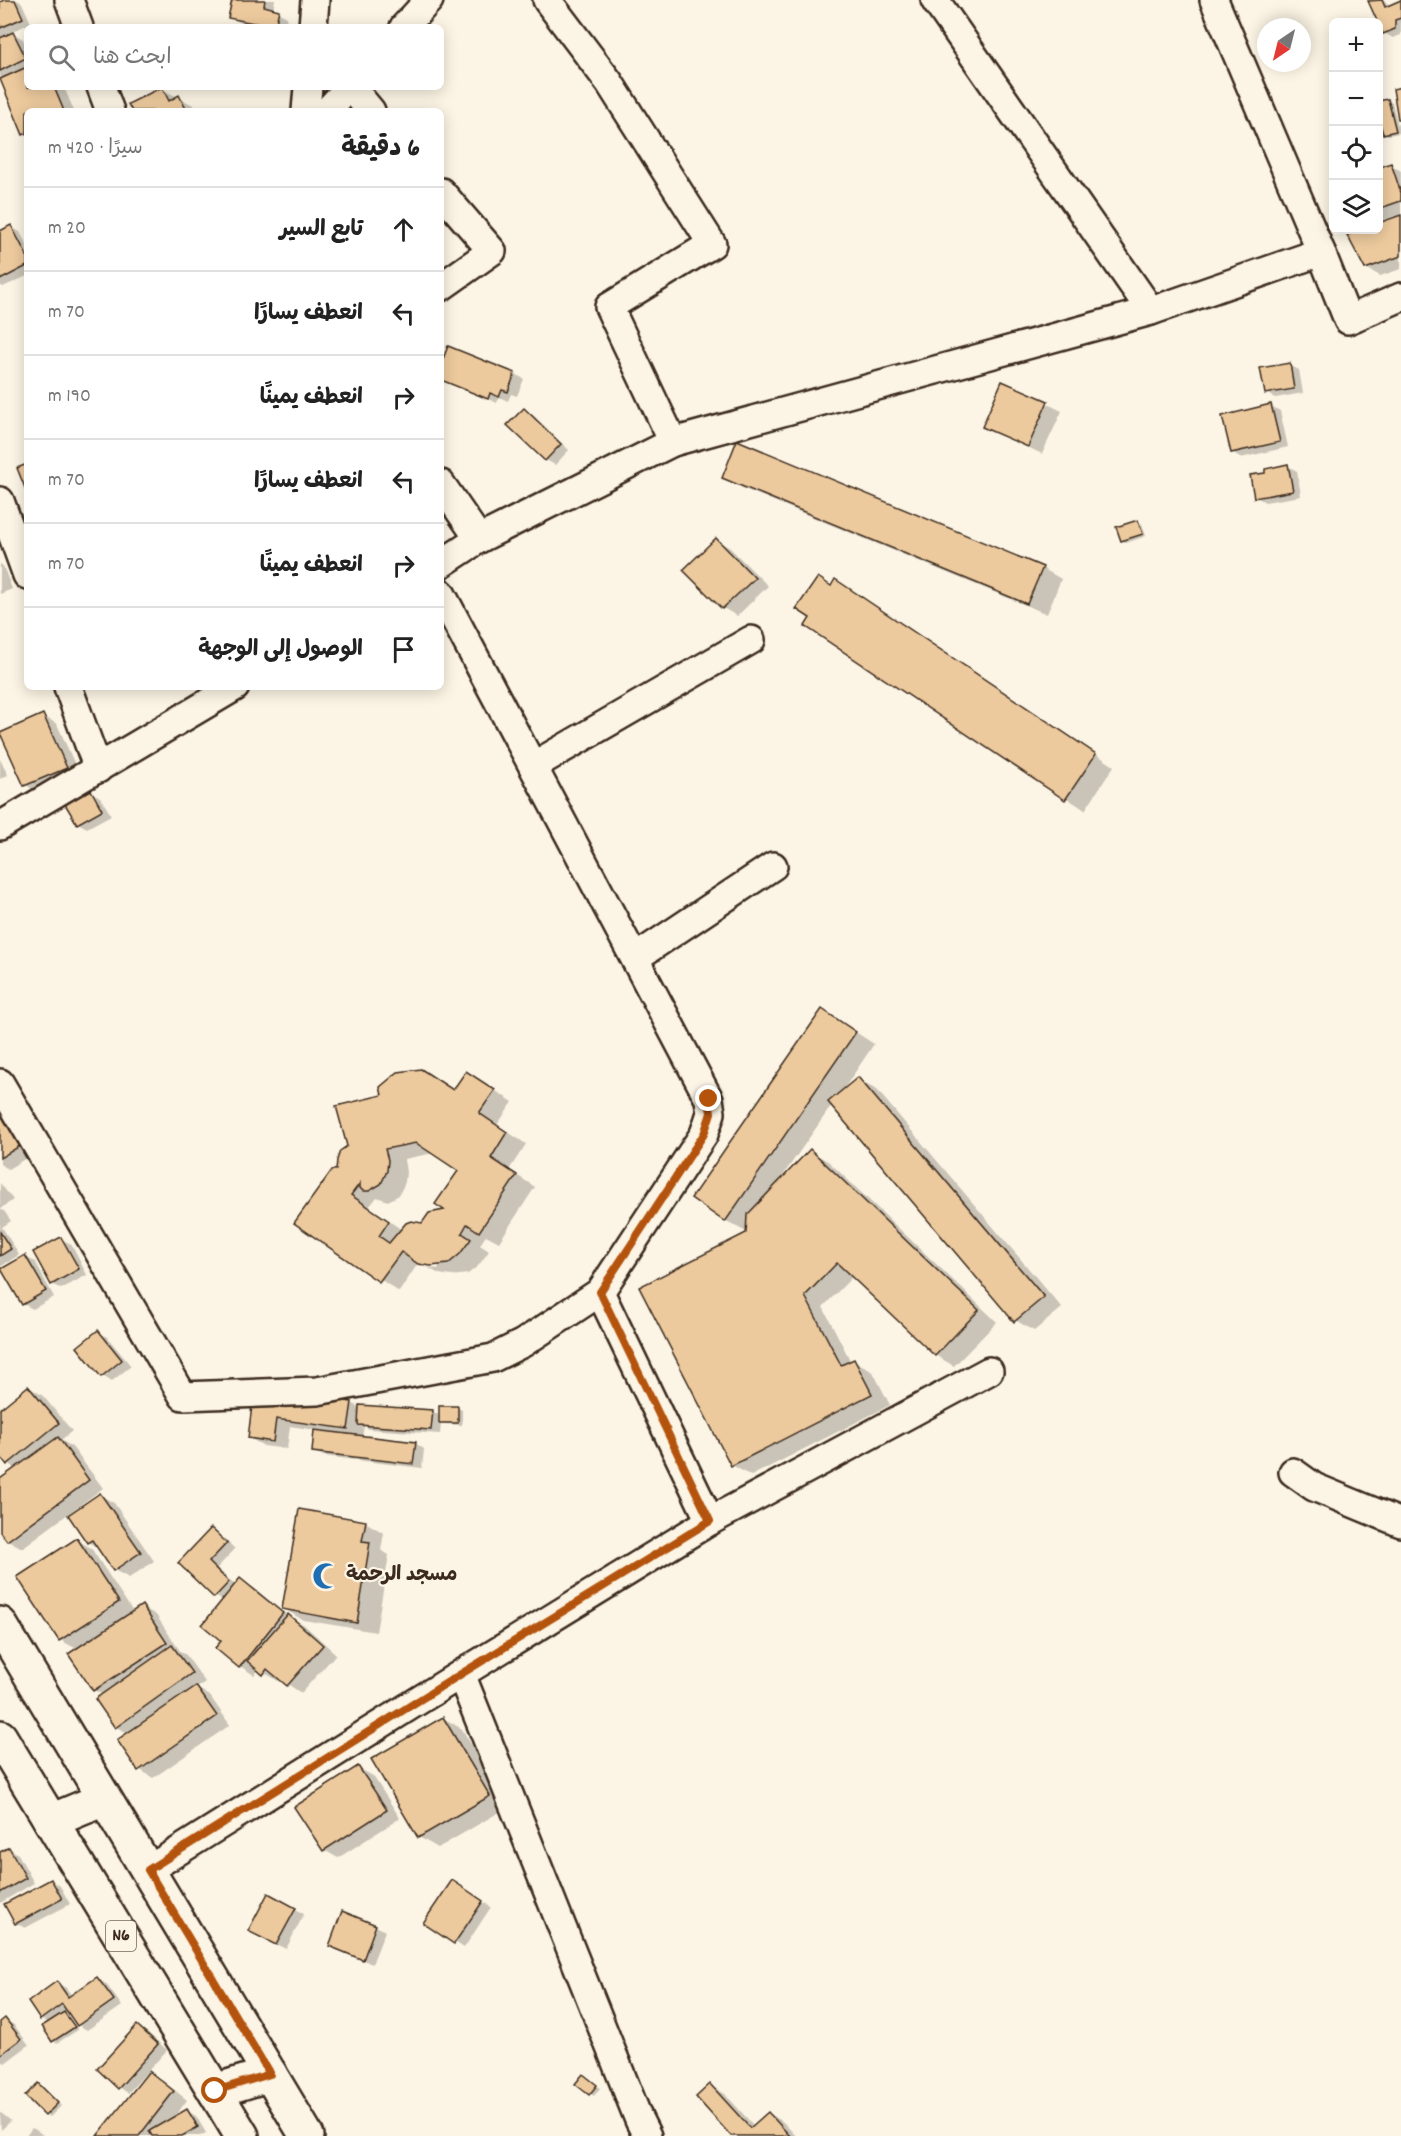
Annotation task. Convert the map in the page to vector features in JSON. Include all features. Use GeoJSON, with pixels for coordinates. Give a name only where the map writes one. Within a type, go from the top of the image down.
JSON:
{"type":"FeatureCollection","features":[{"type":"Feature","properties":{"kind":"main road"},"geometry":{"type":"LineString","coordinates":[[0,1624],[307,2136]]}},
{"type":"Feature","properties":{"kind":"main road","name":"N6"},"geometry":{"type":"LineString","coordinates":[[0,1737],[242,2136]]}},
{"type":"Feature","properties":{"kind":"main road"},"geometry":{"type":"LineString","coordinates":[[51,1821],[105,1799]]}},
{"type":"Feature","properties":{"kind":"main road"},"geometry":{"type":"LineString","coordinates":[[215,2091],[270,2074]]}},
{"type":"Feature","properties":{"kind":"street"},"geometry":{"type":"LineString","coordinates":[[69,0],[78,24]]}},
{"type":"Feature","properties":{"kind":"street"},"geometry":{"type":"LineString","coordinates":[[313,24],[315,0]]}},
{"type":"Feature","properties":{"kind":"street"},"geometry":{"type":"LineString","coordinates":[[407,24],[429,0]]}},
{"type":"Feature","properties":{"kind":"street"},"geometry":{"type":"LineString","coordinates":[[547,0],[609,82],[712,244],[609,307],[673,442]]}},
{"type":"Feature","properties":{"kind":"street"},"geometry":{"type":"LineString","coordinates":[[936,0],[1151,311]]}},
{"type":"Feature","properties":{"kind":"street"},"geometry":{"type":"LineString","coordinates":[[1214,0],[1348,320],[1401,297]]}},
{"type":"Feature","properties":{"kind":"street"},"geometry":{"type":"LineString","coordinates":[[102,90],[109,108]]}},
{"type":"Feature","properties":{"kind":"street"},"geometry":{"type":"LineString","coordinates":[[306,108],[308,90]]}},
{"type":"Feature","properties":{"kind":"street"},"geometry":{"type":"LineString","coordinates":[[330,108],[347,90]]}},
{"type":"Feature","properties":{"kind":"street"},"geometry":{"type":"LineString","coordinates":[[353,90],[368,108]]}},
{"type":"Feature","properties":{"kind":"street"},"geometry":{"type":"LineString","coordinates":[[444,195],[492,251],[444,285]]}},
{"type":"Feature","properties":{"kind":"street"},"geometry":{"type":"LineString","coordinates":[[444,562],[479,539],[673,442],[1151,311],[1321,252]]}},
{"type":"Feature","properties":{"kind":"street"},"geometry":{"type":"LineString","coordinates":[[444,488],[479,539]]}},
{"type":"Feature","properties":{"kind":"street"},"geometry":{"type":"LineString","coordinates":[[0,501],[24,567]]}},
{"type":"Feature","properties":{"kind":"street"},"geometry":{"type":"LineString","coordinates":[[0,1083],[183,1396],[317,1391],[493,1358],[523,1343],[600,1292],[704,1134],[711,1113],[709,1099],[444,599]]}},
{"type":"Feature","properties":{"kind":"street"},"geometry":{"type":"LineString","coordinates":[[533,766],[751,640]]}},
{"type":"Feature","properties":{"kind":"street"},"geometry":{"type":"LineString","coordinates":[[69,690],[98,769]]}},
{"type":"Feature","properties":{"kind":"street"},"geometry":{"type":"LineString","coordinates":[[0,826],[230,690]]}},
{"type":"Feature","properties":{"kind":"street"},"geometry":{"type":"LineString","coordinates":[[635,958],[774,866]]}},
{"type":"Feature","properties":{"kind":"street"},"geometry":{"type":"LineString","coordinates":[[600,1292],[710,1521]]}},
{"type":"Feature","properties":{"kind":"street"},"geometry":{"type":"LineString","coordinates":[[148,1870],[710,1521],[989,1371]]}},
{"type":"Feature","properties":{"kind":"street"},"geometry":{"type":"LineString","coordinates":[[1293,1472],[1314,1487],[1401,1523]]}},
{"type":"Feature","properties":{"kind":"street"},"geometry":{"type":"LineString","coordinates":[[461,1674],[647,2136]]}},
{"type":"Feature","properties":{"kind":"building"},"geometry":{"type":"Polygon","coordinates":[[[15,0],[23,18],[0,28],[0,2],[15,0]]]}},
{"type":"Feature","properties":{"kind":"building"},"geometry":{"type":"Polygon","coordinates":[[[232,0],[265,0],[264,6],[279,10],[276,24],[259,24],[228,18],[232,0]]]}},
{"type":"Feature","properties":{"kind":"building"},"geometry":{"type":"Polygon","coordinates":[[[1382,0],[1385,7],[1401,0],[1401,18],[1395,20],[1395,29],[1383,34],[1383,18],[1376,18],[1368,1],[1382,0]]]}},
{"type":"Feature","properties":{"kind":"building"},"geometry":{"type":"Polygon","coordinates":[[[13,32],[24,54],[24,59],[0,71],[0,38],[13,32]]]}},
{"type":"Feature","properties":{"kind":"building"},"geometry":{"type":"Polygon","coordinates":[[[24,68],[24,90],[55,90],[63,108],[24,108],[23,135],[0,79],[24,68]]]}},
{"type":"Feature","properties":{"kind":"building"},"geometry":{"type":"Polygon","coordinates":[[[1401,87],[1401,119],[1398,119],[1393,89],[1401,87]]]}},
{"type":"Feature","properties":{"kind":"building"},"geometry":{"type":"Polygon","coordinates":[[[156,90],[164,90],[169,101],[179,95],[186,108],[130,108],[128,104],[156,90]]]}},
{"type":"Feature","properties":{"kind":"building"},"geometry":{"type":"Polygon","coordinates":[[[1388,99],[1396,131],[1383,134],[1383,126],[1383,100],[1388,99]]]}},
{"type":"Feature","properties":{"kind":"building"},"geometry":{"type":"Polygon","coordinates":[[[1391,163],[1401,193],[1401,201],[1383,207],[1383,180],[1383,166],[1391,163]]]}},
{"type":"Feature","properties":{"kind":"building"},"geometry":{"type":"Polygon","coordinates":[[[1401,215],[1401,256],[1365,269],[1347,235],[1383,234],[1383,221],[1401,215]]]}},
{"type":"Feature","properties":{"kind":"building"},"geometry":{"type":"Polygon","coordinates":[[[11,225],[24,250],[24,268],[0,280],[0,231],[11,225]]]}},
{"type":"Feature","properties":{"kind":"building"},"geometry":{"type":"Polygon","coordinates":[[[448,346],[515,373],[508,392],[502,390],[499,397],[490,393],[488,399],[444,381],[444,356],[448,346]]]}},
{"type":"Feature","properties":{"kind":"building"},"geometry":{"type":"Polygon","coordinates":[[[1290,363],[1294,389],[1265,394],[1260,368],[1290,363]]]}},
{"type":"Feature","properties":{"kind":"building"},"geometry":{"type":"Polygon","coordinates":[[[1002,381],[1048,401],[1028,447],[982,427],[1002,381]]]}},
{"type":"Feature","properties":{"kind":"building"},"geometry":{"type":"Polygon","coordinates":[[[1271,404],[1280,442],[1231,453],[1222,416],[1271,404]]]}},
{"type":"Feature","properties":{"kind":"building"},"geometry":{"type":"Polygon","coordinates":[[[524,408],[561,444],[545,461],[507,425],[524,408]]]}},
{"type":"Feature","properties":{"kind":"building"},"geometry":{"type":"Polygon","coordinates":[[[737,440],[1043,567],[1027,604],[722,478],[737,440]]]}},
{"type":"Feature","properties":{"kind":"building"},"geometry":{"type":"Polygon","coordinates":[[[1288,464],[1293,491],[1254,498],[1250,475],[1265,473],[1265,469],[1288,464]]]}},
{"type":"Feature","properties":{"kind":"building"},"geometry":{"type":"Polygon","coordinates":[[[24,465],[24,486],[17,468],[24,465]]]}},
{"type":"Feature","properties":{"kind":"building"},"geometry":{"type":"Polygon","coordinates":[[[1138,520],[1143,534],[1121,541],[1116,527],[1138,520]]]}},
{"type":"Feature","properties":{"kind":"building"},"geometry":{"type":"Polygon","coordinates":[[[716,538],[755,578],[722,609],[683,570],[716,538]]]}},
{"type":"Feature","properties":{"kind":"building"},"geometry":{"type":"Polygon","coordinates":[[[818,577],[831,586],[835,579],[1096,754],[1065,800],[805,626],[810,618],[796,609],[818,577]]]}},
{"type":"Feature","properties":{"kind":"building"},"geometry":{"type":"Polygon","coordinates":[[[43,714],[67,768],[24,786],[0,733],[43,714]]]}},
{"type":"Feature","properties":{"kind":"building"},"geometry":{"type":"Polygon","coordinates":[[[91,790],[102,810],[77,824],[65,804],[91,790]]]}},
{"type":"Feature","properties":{"kind":"building"},"geometry":{"type":"Polygon","coordinates":[[[822,1009],[856,1032],[725,1222],[691,1198],[822,1009]]]}},
{"type":"Feature","properties":{"kind":"building"},"geometry":{"type":"Polygon","coordinates":[[[421,1069],[453,1090],[466,1071],[495,1090],[479,1113],[507,1132],[491,1158],[517,1175],[479,1232],[467,1224],[462,1233],[471,1239],[460,1254],[448,1264],[431,1266],[418,1264],[401,1252],[379,1282],[294,1223],[332,1170],[336,1170],[340,1151],[347,1146],[336,1106],[382,1095],[380,1087],[398,1072],[421,1069]],[[416,1143],[385,1149],[388,1160],[387,1171],[381,1184],[369,1191],[363,1191],[360,1183],[351,1195],[389,1221],[379,1236],[389,1243],[406,1223],[411,1221],[422,1223],[429,1213],[444,1210],[435,1204],[458,1171],[416,1143]]]}},
{"type":"Feature","properties":{"kind":"building"},"geometry":{"type":"Polygon","coordinates":[[[858,1077],[1044,1297],[1014,1322],[828,1102],[858,1077]]]}},
{"type":"Feature","properties":{"kind":"building"},"geometry":{"type":"Polygon","coordinates":[[[0,1113],[20,1146],[0,1158],[0,1113]]]}},
{"type":"Feature","properties":{"kind":"building"},"geometry":{"type":"Polygon","coordinates":[[[810,1149],[979,1310],[935,1356],[837,1263],[805,1296],[841,1365],[854,1359],[872,1394],[731,1466],[639,1287],[746,1233],[747,1215],[810,1149]]]}},
{"type":"Feature","properties":{"kind":"building"},"geometry":{"type":"Polygon","coordinates":[[[0,1232],[11,1249],[0,1256],[0,1232]]]}},
{"type":"Feature","properties":{"kind":"building"},"geometry":{"type":"Polygon","coordinates":[[[61,1237],[79,1269],[51,1285],[33,1252],[61,1237]]]}},
{"type":"Feature","properties":{"kind":"building"},"geometry":{"type":"Polygon","coordinates":[[[25,1255],[46,1291],[22,1305],[1,1269],[25,1255]]]}},
{"type":"Feature","properties":{"kind":"building"},"geometry":{"type":"Polygon","coordinates":[[[98,1330],[122,1360],[101,1377],[77,1347],[98,1330]]]}},
{"type":"Feature","properties":{"kind":"building"},"geometry":{"type":"Polygon","coordinates":[[[28,1386],[59,1423],[7,1465],[0,1456],[0,1409],[28,1386]]]}},
{"type":"Feature","properties":{"kind":"building"},"geometry":{"type":"Polygon","coordinates":[[[254,1389],[352,1402],[348,1429],[276,1419],[273,1442],[248,1438],[254,1389]]]}},
{"type":"Feature","properties":{"kind":"building"},"geometry":{"type":"Polygon","coordinates":[[[359,1405],[433,1410],[431,1430],[358,1425],[359,1405]]]}},
{"type":"Feature","properties":{"kind":"building"},"geometry":{"type":"Polygon","coordinates":[[[439,1406],[458,1406],[458,1423],[439,1423],[439,1406]]]}},
{"type":"Feature","properties":{"kind":"building"},"geometry":{"type":"Polygon","coordinates":[[[314,1430],[416,1442],[413,1464],[312,1452],[314,1430]]]}},
{"type":"Feature","properties":{"kind":"building"},"geometry":{"type":"Polygon","coordinates":[[[58,1437],[89,1480],[7,1541],[0,1532],[0,1479],[58,1437]]]}},
{"type":"Feature","properties":{"kind":"building"},"geometry":{"type":"Polygon","coordinates":[[[100,1493],[141,1552],[113,1571],[92,1540],[87,1543],[68,1515],[100,1493]]]}},
{"type":"Feature","properties":{"kind":"building","name":"مسجد الرحمة"},"geometry":{"type":"Polygon","coordinates":[[[299,1509],[366,1521],[362,1541],[370,1542],[357,1623],[282,1609],[299,1509]]]}},
{"type":"Feature","properties":{"kind":"building"},"geometry":{"type":"Polygon","coordinates":[[[211,1528],[227,1543],[209,1562],[229,1582],[214,1598],[178,1563],[211,1528]]]}},
{"type":"Feature","properties":{"kind":"building"},"geometry":{"type":"Polygon","coordinates":[[[77,1538],[119,1602],[59,1641],[17,1577],[77,1538]]]}},
{"type":"Feature","properties":{"kind":"building"},"geometry":{"type":"Polygon","coordinates":[[[240,1578],[283,1613],[239,1668],[215,1648],[221,1641],[202,1625],[240,1578]]]}},
{"type":"Feature","properties":{"kind":"building"},"geometry":{"type":"Polygon","coordinates":[[[142,1605],[167,1643],[93,1691],[68,1654],[142,1605]]]}},
{"type":"Feature","properties":{"kind":"building"},"geometry":{"type":"Polygon","coordinates":[[[288,1614],[323,1645],[287,1686],[267,1669],[263,1675],[247,1661],[288,1614]]]}},
{"type":"Feature","properties":{"kind":"building"},"geometry":{"type":"Polygon","coordinates":[[[172,1645],[192,1673],[115,1728],[95,1699],[172,1645]]]}},
{"type":"Feature","properties":{"kind":"building"},"geometry":{"type":"Polygon","coordinates":[[[196,1686],[217,1716],[138,1771],[117,1740],[196,1686]]]}},
{"type":"Feature","properties":{"kind":"building"},"geometry":{"type":"Polygon","coordinates":[[[443,1717],[490,1796],[418,1838],[371,1759],[443,1717]]]}},
{"type":"Feature","properties":{"kind":"building"},"geometry":{"type":"Polygon","coordinates":[[[358,1766],[387,1810],[323,1851],[294,1807],[358,1766]]]}},
{"type":"Feature","properties":{"kind":"building"},"geometry":{"type":"Polygon","coordinates":[[[9,1847],[26,1878],[0,1893],[0,1852],[9,1847]]]}},
{"type":"Feature","properties":{"kind":"building"},"geometry":{"type":"Polygon","coordinates":[[[51,1879],[62,1899],[15,1924],[4,1904],[51,1879]]]}},
{"type":"Feature","properties":{"kind":"building"},"geometry":{"type":"Polygon","coordinates":[[[452,1880],[483,1901],[454,1944],[423,1923],[452,1880]]]}},
{"type":"Feature","properties":{"kind":"building"},"geometry":{"type":"Polygon","coordinates":[[[268,1893],[296,1908],[276,1945],[248,1931],[268,1893]]]}},
{"type":"Feature","properties":{"kind":"building"},"geometry":{"type":"Polygon","coordinates":[[[342,1911],[376,1925],[363,1960],[329,1946],[342,1911]]]}},
{"type":"Feature","properties":{"kind":"building"},"geometry":{"type":"Polygon","coordinates":[[[97,1977],[114,2000],[77,2026],[62,2004],[40,2020],[28,2002],[57,1981],[68,1997],[97,1977]]]}},
{"type":"Feature","properties":{"kind":"building"},"geometry":{"type":"Polygon","coordinates":[[[64,2012],[75,2027],[52,2042],[42,2026],[64,2012]]]}},
{"type":"Feature","properties":{"kind":"building"},"geometry":{"type":"Polygon","coordinates":[[[5,2018],[21,2039],[0,2055],[0,2022],[5,2018]]]}},
{"type":"Feature","properties":{"kind":"building"},"geometry":{"type":"Polygon","coordinates":[[[137,2025],[158,2044],[118,2089],[97,2069],[137,2025]]]}},
{"type":"Feature","properties":{"kind":"building"},"geometry":{"type":"Polygon","coordinates":[[[149,2071],[174,2091],[139,2136],[97,2136],[149,2071]]]}},
{"type":"Feature","properties":{"kind":"building"},"geometry":{"type":"Polygon","coordinates":[[[583,2074],[597,2085],[589,2095],[575,2084],[583,2074]]]}},
{"type":"Feature","properties":{"kind":"building"},"geometry":{"type":"Polygon","coordinates":[[[38,2083],[58,2103],[45,2116],[25,2096],[38,2083]]]}},
{"type":"Feature","properties":{"kind":"building"},"geometry":{"type":"Polygon","coordinates":[[[710,2084],[750,2128],[768,2112],[790,2136],[731,2136],[696,2097],[710,2084]]]}},
{"type":"Feature","properties":{"kind":"building"},"geometry":{"type":"Polygon","coordinates":[[[187,2109],[198,2127],[182,2136],[152,2136],[149,2131],[187,2109]]]}},
{"type":"Feature","properties":{"kind":"place","name":"مسجد الرحمة"},"geometry":{"type":"Point","coordinates":[326,1576]}},
{"type":"Feature","properties":{"kind":"route"},"geometry":{"type":"LineString","coordinates":[[215,2091],[270,2074],[148,1870],[710,1521],[600,1292],[704,1134],[711,1113],[709,1099]]}}]}
